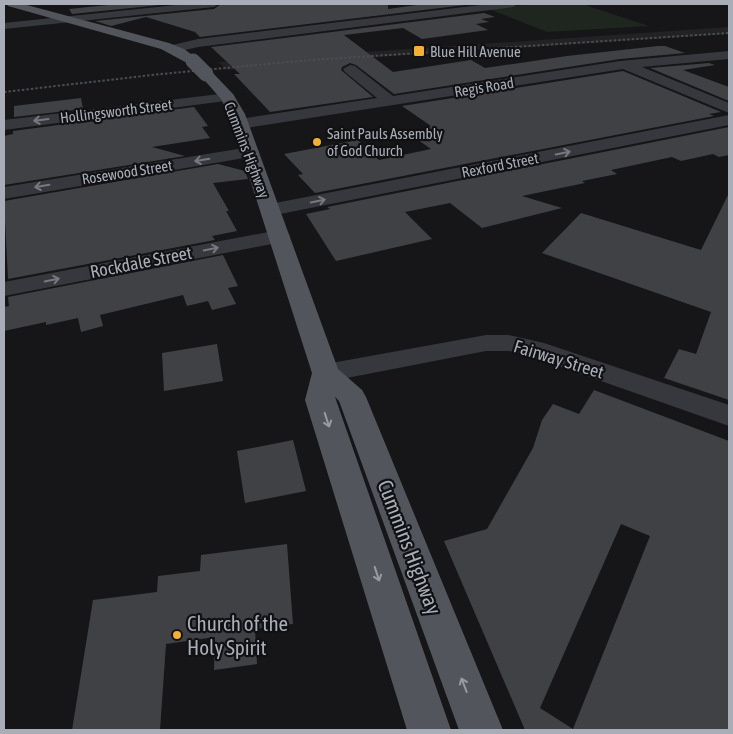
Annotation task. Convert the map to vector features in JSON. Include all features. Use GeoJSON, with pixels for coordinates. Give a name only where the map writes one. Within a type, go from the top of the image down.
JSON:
{"type":"FeatureCollection","features":[{"type":"Feature","properties":{"kind":"main road","name":"Cummins Highway"},"geometry":{"type":"LineString","coordinates":[[12,4],[172,49],[199,67],[228,97],[250,152],[326,373],[352,397],[481,730]]}},
{"type":"Feature","properties":{"kind":"main road","name":"Cummins Highway"},"geometry":{"type":"LineString","coordinates":[[326,373],[320,400],[429,730]]}},
{"type":"Feature","properties":{"kind":"street"},"geometry":{"type":"LineString","coordinates":[[4,26],[214,4]]}},
{"type":"Feature","properties":{"kind":"street"},"geometry":{"type":"LineString","coordinates":[[172,49],[198,43],[480,6],[513,4]]}},
{"type":"Feature","properties":{"kind":"street","name":"Regis Road"},"geometry":{"type":"LineString","coordinates":[[240,124],[625,65],[729,55]]}},
{"type":"Feature","properties":{"kind":"street"},"geometry":{"type":"LineString","coordinates":[[625,65],[729,108]]}},
{"type":"Feature","properties":{"kind":"street"},"geometry":{"type":"LineString","coordinates":[[350,69],[390,101]]}},
{"type":"Feature","properties":{"kind":"street","name":"Hollingsworth Street"},"geometry":{"type":"LineString","coordinates":[[4,125],[228,97]]}},
{"type":"Feature","properties":{"kind":"street","name":"Rexford Street"},"geometry":{"type":"LineString","coordinates":[[270,210],[729,120]]}},
{"type":"Feature","properties":{"kind":"street","name":"Rosewood Street"},"geometry":{"type":"LineString","coordinates":[[4,192],[250,152]]}},
{"type":"Feature","properties":{"kind":"street","name":"Rockdale Street"},"geometry":{"type":"LineString","coordinates":[[4,289],[278,236]]}},
{"type":"Feature","properties":{"kind":"street","name":"Fairway Street"},"geometry":{"type":"LineString","coordinates":[[326,373],[475,344],[509,343],[535,349],[729,416]]}},
{"type":"Feature","properties":{"kind":"shaded area"},"geometry":{"type":"Polygon","coordinates":[[[533,4],[582,4],[649,26],[547,32],[489,9],[533,4]]]}},
{"type":"Feature","properties":{"kind":"shaded area","name":"Blue Hill Avenue"},"geometry":{"type":"Polygon","coordinates":[[[729,27],[729,34],[345,59],[227,70],[218,62],[729,27]]]}},
{"type":"Feature","properties":{"kind":"building"},"geometry":{"type":"Polygon","coordinates":[[[118,4],[170,4],[72,14],[69,9],[118,4]]]}},
{"type":"Feature","properties":{"kind":"building"},"geometry":{"type":"Polygon","coordinates":[[[221,4],[388,4],[388,9],[424,4],[465,5],[200,37],[195,32],[146,17],[111,26],[95,21],[214,9],[221,4]]]}},
{"type":"Feature","properties":{"kind":"building"},"geometry":{"type":"Polygon","coordinates":[[[484,13],[495,17],[481,19],[489,22],[476,24],[488,30],[422,39],[403,28],[344,35],[393,72],[471,60],[485,68],[567,56],[658,46],[665,46],[685,53],[620,59],[394,94],[356,65],[350,63],[342,67],[341,70],[373,97],[270,112],[234,74],[240,74],[211,47],[484,13]]]}},
{"type":"Feature","properties":{"kind":"building"},"geometry":{"type":"Polygon","coordinates":[[[709,63],[715,65],[683,70],[729,87],[729,101],[650,68],[709,63]]]}},
{"type":"Feature","properties":{"kind":"building"},"geometry":{"type":"Polygon","coordinates":[[[623,71],[721,112],[709,114],[714,116],[315,193],[298,175],[303,174],[284,154],[358,140],[379,160],[431,149],[414,137],[434,133],[426,127],[431,126],[402,106],[623,71]]]}},
{"type":"Feature","properties":{"kind":"building"},"geometry":{"type":"Polygon","coordinates":[[[81,98],[83,109],[14,117],[14,106],[81,98]]]}},
{"type":"Feature","properties":{"kind":"building"},"geometry":{"type":"Polygon","coordinates":[[[194,107],[208,126],[202,127],[210,138],[152,147],[185,156],[4,185],[4,136],[13,134],[13,131],[194,107]]]}},
{"type":"Feature","properties":{"kind":"building"},"geometry":{"type":"Polygon","coordinates":[[[729,127],[729,155],[719,157],[713,154],[681,161],[672,157],[611,170],[617,174],[582,181],[585,183],[522,196],[562,208],[482,228],[450,203],[405,212],[432,239],[336,261],[306,214],[330,209],[327,207],[729,127]]]}},
{"type":"Feature","properties":{"kind":"building"},"geometry":{"type":"Polygon","coordinates":[[[218,164],[245,171],[248,179],[213,183],[229,211],[226,211],[237,231],[212,236],[215,240],[8,279],[4,201],[218,164]]]}},
{"type":"Feature","properties":{"kind":"building"},"geometry":{"type":"Polygon","coordinates":[[[729,193],[729,400],[664,378],[679,349],[696,354],[711,312],[542,253],[581,213],[701,250],[729,193]]]}},
{"type":"Feature","properties":{"kind":"building"},"geometry":{"type":"Polygon","coordinates":[[[223,255],[238,286],[228,288],[236,304],[212,310],[208,301],[187,306],[183,295],[100,315],[103,326],[81,332],[78,318],[46,325],[46,322],[4,331],[4,307],[9,306],[8,297],[223,255]]]}},
{"type":"Feature","properties":{"kind":"building"},"geometry":{"type":"Polygon","coordinates":[[[217,344],[223,381],[164,391],[162,353],[217,344]]]}},
{"type":"Feature","properties":{"kind":"building"},"geometry":{"type":"Polygon","coordinates":[[[594,390],[729,441],[729,730],[525,730],[444,541],[487,529],[533,448],[542,420],[553,404],[579,414],[594,390]],[[621,524],[540,708],[573,729],[650,536],[621,524]]]}},
{"type":"Feature","properties":{"kind":"building"},"geometry":{"type":"Polygon","coordinates":[[[293,440],[306,491],[245,503],[237,451],[293,440]]]}},
{"type":"Feature","properties":{"kind":"building"},"geometry":{"type":"Polygon","coordinates":[[[287,544],[293,624],[255,629],[257,664],[214,670],[215,637],[166,644],[160,730],[72,730],[93,600],[157,592],[158,576],[200,571],[201,555],[287,544]]]}},
{"type":"Feature","properties":{"kind":"railway"},"geometry":{"type":"LineString","coordinates":[[4,92],[161,74],[311,60],[729,33]]}},
{"type":"Feature","properties":{"kind":"place","name":"Blue Hill Avenue"},"geometry":{"type":"Point","coordinates":[419,51]}},
{"type":"Feature","properties":{"kind":"place","name":"Saint Pauls Assembly of God Church"},"geometry":{"type":"Point","coordinates":[317,142]}},
{"type":"Feature","properties":{"kind":"place","name":"Church of the Holy Spirit"},"geometry":{"type":"Point","coordinates":[177,635]}}]}
